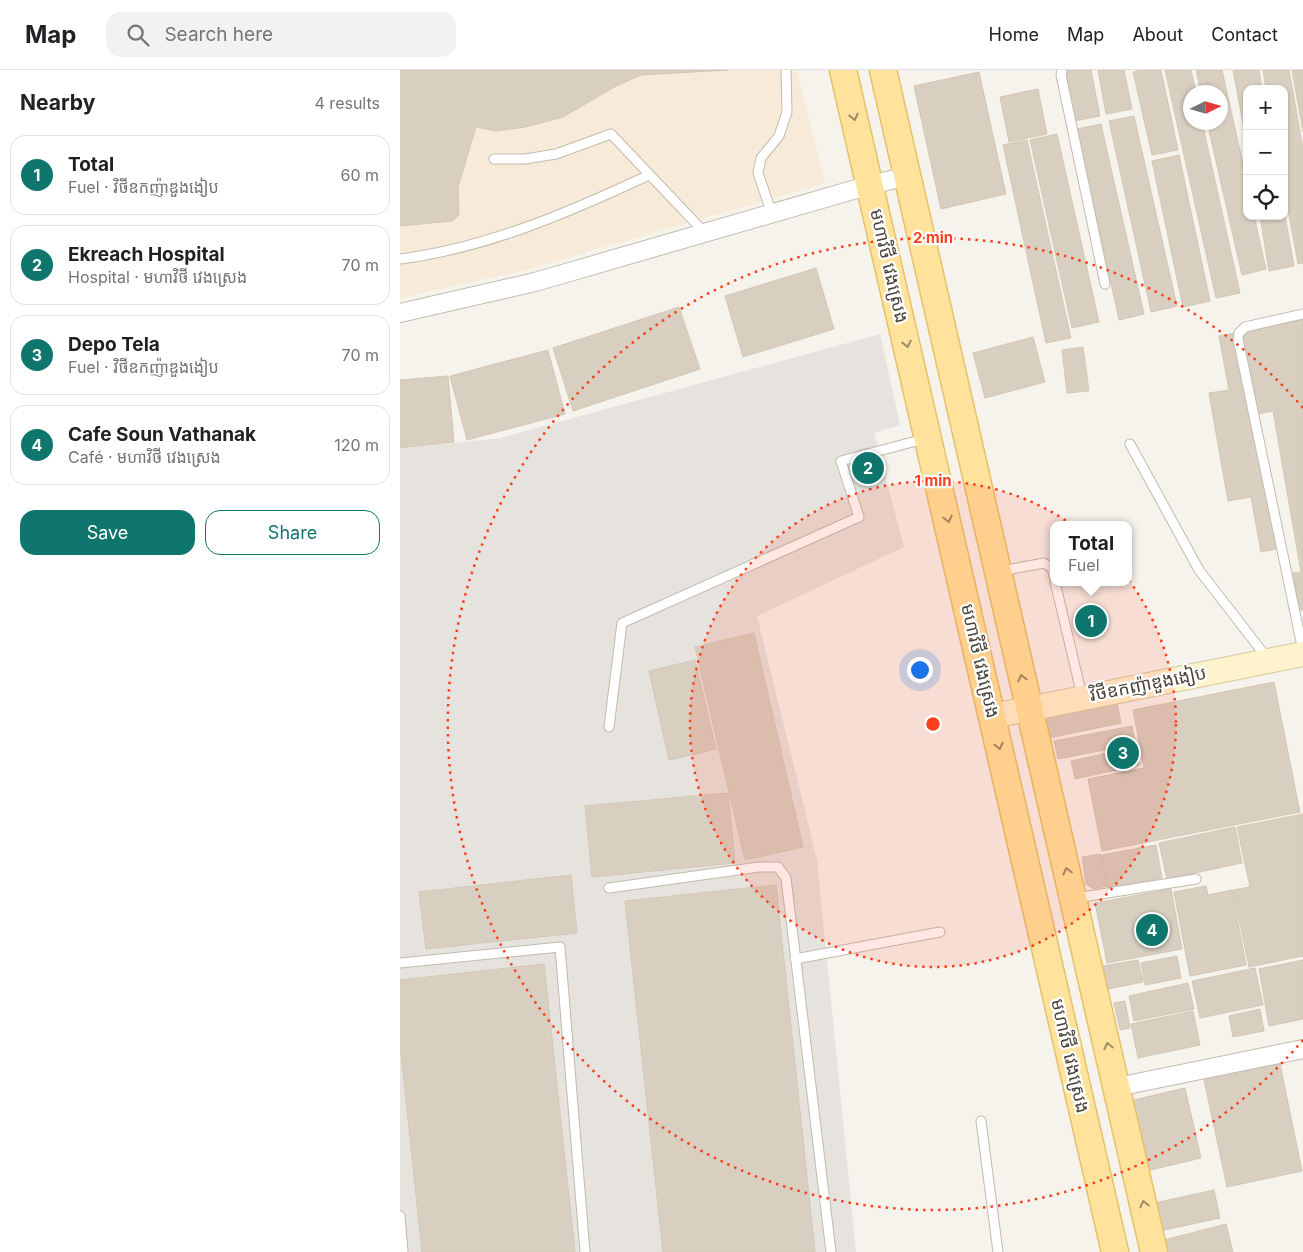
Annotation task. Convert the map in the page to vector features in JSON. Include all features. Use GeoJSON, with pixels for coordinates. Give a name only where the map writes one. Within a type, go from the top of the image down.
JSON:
{"type":"FeatureCollection","features":[{"type":"Feature","properties":{"kind":"main road","name":"មហាវិថី វេងស្រេង"},"geometry":{"type":"LineString","coordinates":[[843,70],[929,437],[1115,1252]]}},
{"type":"Feature","properties":{"kind":"main road"},"geometry":{"type":"LineString","coordinates":[[883,70],[1118,1087],[1154,1252]]}},
{"type":"Feature","properties":{"kind":"street"},"geometry":{"type":"LineString","coordinates":[[400,313],[535,282],[870,185],[908,176]]}},
{"type":"Feature","properties":{"kind":"street","name":"វិថីឧកញ៉ាឌួងងៀប"},"geometry":{"type":"LineString","coordinates":[[993,716],[1029,707],[1303,652]]}},
{"type":"Feature","properties":{"kind":"street"},"geometry":{"type":"LineString","coordinates":[[1118,1087],[1303,1051]]}},
{"type":"Feature","properties":{"kind":"lane"},"geometry":{"type":"LineString","coordinates":[[772,214],[758,173],[761,158],[779,136],[787,112],[786,70]]}},
{"type":"Feature","properties":{"kind":"lane"},"geometry":{"type":"LineString","coordinates":[[1062,70],[1061,76],[1106,284]]}},
{"type":"Feature","properties":{"kind":"lane"},"geometry":{"type":"LineString","coordinates":[[494,159],[525,159],[556,154],[611,134],[705,233]]}},
{"type":"Feature","properties":{"kind":"lane"},"geometry":{"type":"LineString","coordinates":[[400,259],[460,248],[575,210],[649,175]]}},
{"type":"Feature","properties":{"kind":"lane"},"geometry":{"type":"LineString","coordinates":[[1303,314],[1245,327],[1239,333],[1238,339],[1303,652]]}},
{"type":"Feature","properties":{"kind":"lane"},"geometry":{"type":"LineString","coordinates":[[609,727],[622,622],[858,517],[841,461],[929,437]]}},
{"type":"Feature","properties":{"kind":"lane"},"geometry":{"type":"LineString","coordinates":[[1130,444],[1199,570],[1268,660]]}},
{"type":"Feature","properties":{"kind":"lane"},"geometry":{"type":"LineString","coordinates":[[998,572],[1044,563],[1050,567]]}},
{"type":"Feature","properties":{"kind":"lane"},"geometry":{"type":"LineString","coordinates":[[1056,586],[1082,697]]}},
{"type":"Feature","properties":{"kind":"lane"},"geometry":{"type":"LineString","coordinates":[[609,888],[759,867],[778,868],[786,878],[831,1252]]}},
{"type":"Feature","properties":{"kind":"lane"},"geometry":{"type":"LineString","coordinates":[[1074,899],[1196,880]]}},
{"type":"Feature","properties":{"kind":"lane"},"geometry":{"type":"LineString","coordinates":[[796,959],[940,932]]}},
{"type":"Feature","properties":{"kind":"lane"},"geometry":{"type":"LineString","coordinates":[[400,963],[560,947],[585,1252]]}},
{"type":"Feature","properties":{"kind":"lane"},"geometry":{"type":"LineString","coordinates":[[982,1121],[998,1252]]}},
{"type":"Feature","properties":{"kind":"lane"},"geometry":{"type":"LineString","coordinates":[[400,1216],[403,1252]]}},
{"type":"Feature","properties":{"kind":"shaded area"},"geometry":{"type":"Polygon","coordinates":[[[400,70],[797,70],[825,183],[525,270],[400,298],[400,70]]]}},
{"type":"Feature","properties":{"kind":"shaded area"},"geometry":{"type":"Polygon","coordinates":[[[880,334],[900,425],[874,433],[904,547],[757,616],[817,860],[856,1252],[400,1252],[400,449],[501,438],[880,334]]]}},
{"type":"Feature","properties":{"kind":"building"},"geometry":{"type":"Polygon","coordinates":[[[400,70],[728,70],[641,75],[616,86],[563,117],[525,127],[496,131],[476,127],[458,187],[459,215],[452,221],[400,226],[400,70]]]}},
{"type":"Feature","properties":{"kind":"building"},"geometry":{"type":"Polygon","coordinates":[[[1064,70],[1091,70],[1100,116],[1075,121],[1064,70]]]}},
{"type":"Feature","properties":{"kind":"building"},"geometry":{"type":"Polygon","coordinates":[[[1098,70],[1124,70],[1132,109],[1106,114],[1098,70]]]}},
{"type":"Feature","properties":{"kind":"building"},"geometry":{"type":"Polygon","coordinates":[[[1161,70],[1178,150],[1152,155],[1133,72],[1161,70]]]}},
{"type":"Feature","properties":{"kind":"building"},"geometry":{"type":"Polygon","coordinates":[[[1165,70],[1191,70],[1194,85],[1183,85],[1183,130],[1204,130],[1240,293],[1216,298],[1165,70]]]}},
{"type":"Feature","properties":{"kind":"building"},"geometry":{"type":"Polygon","coordinates":[[[1196,70],[1222,70],[1225,85],[1199,85],[1196,70]]]}},
{"type":"Feature","properties":{"kind":"building"},"geometry":{"type":"Polygon","coordinates":[[[1233,70],[1259,70],[1261,85],[1243,85],[1243,124],[1233,70]]]}},
{"type":"Feature","properties":{"kind":"building"},"geometry":{"type":"Polygon","coordinates":[[[1263,70],[1289,70],[1303,148],[1303,263],[1298,264],[1288,210],[1288,85],[1265,85],[1263,70]]]}},
{"type":"Feature","properties":{"kind":"building"},"geometry":{"type":"Polygon","coordinates":[[[1292,70],[1303,70],[1303,132],[1292,70]]]}},
{"type":"Feature","properties":{"kind":"building"},"geometry":{"type":"Polygon","coordinates":[[[979,72],[1006,194],[941,209],[914,86],[979,72]]]}},
{"type":"Feature","properties":{"kind":"building"},"geometry":{"type":"Polygon","coordinates":[[[1038,89],[1047,134],[1009,142],[1000,97],[1038,89]]]}},
{"type":"Feature","properties":{"kind":"building"},"geometry":{"type":"Polygon","coordinates":[[[1228,97],[1243,164],[1243,220],[1255,220],[1266,269],[1242,275],[1209,130],[1228,130],[1228,97]]]}},
{"type":"Feature","properties":{"kind":"building"},"geometry":{"type":"Polygon","coordinates":[[[1134,116],[1177,306],[1151,312],[1109,121],[1134,116]]]}},
{"type":"Feature","properties":{"kind":"building"},"geometry":{"type":"Polygon","coordinates":[[[1101,124],[1144,314],[1119,320],[1077,129],[1101,124]]]}},
{"type":"Feature","properties":{"kind":"building"},"geometry":{"type":"Polygon","coordinates":[[[1057,134],[1099,322],[1072,328],[1030,140],[1057,134]]]}},
{"type":"Feature","properties":{"kind":"building"},"geometry":{"type":"Polygon","coordinates":[[[1027,140],[1071,338],[1046,343],[1003,145],[1027,140]]]}},
{"type":"Feature","properties":{"kind":"building"},"geometry":{"type":"Polygon","coordinates":[[[1179,155],[1210,301],[1183,307],[1152,161],[1179,155]]]}},
{"type":"Feature","properties":{"kind":"building"},"geometry":{"type":"Polygon","coordinates":[[[1261,220],[1286,220],[1294,266],[1269,271],[1261,220]]]}},
{"type":"Feature","properties":{"kind":"building"},"geometry":{"type":"Polygon","coordinates":[[[816,268],[834,329],[743,357],[725,296],[816,268]]]}},
{"type":"Feature","properties":{"kind":"building"},"geometry":{"type":"Polygon","coordinates":[[[679,307],[700,369],[573,411],[553,348],[679,307]]]}},
{"type":"Feature","properties":{"kind":"building"},"geometry":{"type":"Polygon","coordinates":[[[1303,320],[1303,610],[1300,610],[1293,573],[1301,572],[1273,411],[1253,415],[1277,549],[1261,552],[1251,497],[1228,501],[1209,393],[1229,390],[1219,336],[1303,320]]]}},
{"type":"Feature","properties":{"kind":"building"},"geometry":{"type":"Polygon","coordinates":[[[1033,337],[1045,382],[985,398],[973,353],[1033,337]]]}},
{"type":"Feature","properties":{"kind":"building"},"geometry":{"type":"Polygon","coordinates":[[[1083,347],[1089,391],[1067,393],[1062,350],[1083,347]]]}},
{"type":"Feature","properties":{"kind":"building"},"geometry":{"type":"Polygon","coordinates":[[[548,350],[565,414],[467,440],[450,376],[548,350]]]}},
{"type":"Feature","properties":{"kind":"building"},"geometry":{"type":"Polygon","coordinates":[[[448,376],[454,442],[400,448],[400,380],[448,376]]]}},
{"type":"Feature","properties":{"kind":"building"},"geometry":{"type":"Polygon","coordinates":[[[754,633],[803,847],[745,860],[695,647],[754,633]]]}},
{"type":"Feature","properties":{"kind":"building"},"geometry":{"type":"Polygon","coordinates":[[[695,660],[716,749],[669,760],[649,671],[695,660]]]}},
{"type":"Feature","properties":{"kind":"building"},"geometry":{"type":"Polygon","coordinates":[[[1274,682],[1300,812],[1102,851],[1088,779],[1144,768],[1133,710],[1274,682]]]}},
{"type":"Feature","properties":{"kind":"building"},"geometry":{"type":"Polygon","coordinates":[[[1116,697],[1121,723],[1049,738],[1044,712],[1116,697]]]}},
{"type":"Feature","properties":{"kind":"building"},"geometry":{"type":"Polygon","coordinates":[[[1132,726],[1135,744],[1058,759],[1054,741],[1132,726]]]}},
{"type":"Feature","properties":{"kind":"building"},"geometry":{"type":"Polygon","coordinates":[[[1136,747],[1139,765],[1075,779],[1071,761],[1136,747]]]}},
{"type":"Feature","properties":{"kind":"building"},"geometry":{"type":"Polygon","coordinates":[[[728,793],[735,863],[592,877],[585,806],[728,793]]]}},
{"type":"Feature","properties":{"kind":"building"},"geometry":{"type":"Polygon","coordinates":[[[1303,814],[1303,956],[1249,967],[1233,890],[1250,887],[1237,827],[1303,814]]]}},
{"type":"Feature","properties":{"kind":"building"},"geometry":{"type":"Polygon","coordinates":[[[1235,827],[1242,863],[1167,879],[1159,843],[1235,827]]]}},
{"type":"Feature","properties":{"kind":"building"},"geometry":{"type":"Polygon","coordinates":[[[1156,845],[1162,878],[1108,888],[1102,855],[1156,845]]]}},
{"type":"Feature","properties":{"kind":"building"},"geometry":{"type":"Polygon","coordinates":[[[1101,854],[1107,886],[1093,889],[1086,884],[1082,857],[1101,854]]]}},
{"type":"Feature","properties":{"kind":"building"},"geometry":{"type":"Polygon","coordinates":[[[571,875],[577,933],[426,949],[419,892],[571,875]]]}},
{"type":"Feature","properties":{"kind":"building"},"geometry":{"type":"Polygon","coordinates":[[[776,885],[815,1252],[663,1252],[625,901],[776,885]]]}},
{"type":"Feature","properties":{"kind":"building"},"geometry":{"type":"Polygon","coordinates":[[[1206,886],[1208,895],[1232,890],[1246,965],[1190,976],[1174,892],[1206,886]]]}},
{"type":"Feature","properties":{"kind":"building"},"geometry":{"type":"Polygon","coordinates":[[[1171,889],[1182,949],[1107,963],[1095,903],[1171,889]]]}},
{"type":"Feature","properties":{"kind":"building"},"geometry":{"type":"Polygon","coordinates":[[[1177,956],[1181,978],[1145,985],[1141,963],[1177,956]]]}},
{"type":"Feature","properties":{"kind":"building"},"geometry":{"type":"Polygon","coordinates":[[[1138,960],[1143,982],[1108,989],[1103,966],[1138,960]]]}},
{"type":"Feature","properties":{"kind":"building"},"geometry":{"type":"Polygon","coordinates":[[[1303,960],[1303,1019],[1269,1026],[1259,969],[1303,960]]]}},
{"type":"Feature","properties":{"kind":"building"},"geometry":{"type":"Polygon","coordinates":[[[544,964],[575,1252],[422,1252],[400,1044],[400,980],[544,964]]]}},
{"type":"Feature","properties":{"kind":"building"},"geometry":{"type":"Polygon","coordinates":[[[1255,968],[1263,1005],[1200,1018],[1192,981],[1255,968]]]}},
{"type":"Feature","properties":{"kind":"building"},"geometry":{"type":"Polygon","coordinates":[[[1188,983],[1194,1009],[1134,1021],[1129,996],[1188,983]]]}},
{"type":"Feature","properties":{"kind":"building"},"geometry":{"type":"Polygon","coordinates":[[[1125,1001],[1130,1028],[1120,1030],[1114,1003],[1125,1001]]]}},
{"type":"Feature","properties":{"kind":"building"},"geometry":{"type":"Polygon","coordinates":[[[1260,1009],[1264,1031],[1233,1037],[1229,1016],[1260,1009]]]}},
{"type":"Feature","properties":{"kind":"building"},"geometry":{"type":"Polygon","coordinates":[[[1193,1011],[1200,1045],[1138,1058],[1131,1024],[1193,1011]]]}},
{"type":"Feature","properties":{"kind":"building"},"geometry":{"type":"Polygon","coordinates":[[[1280,1064],[1302,1171],[1227,1187],[1204,1080],[1280,1064]]]}},
{"type":"Feature","properties":{"kind":"building"},"geometry":{"type":"Polygon","coordinates":[[[1185,1088],[1201,1158],[1142,1172],[1125,1102],[1185,1088]]]}},
{"type":"Feature","properties":{"kind":"building"},"geometry":{"type":"Polygon","coordinates":[[[1214,1190],[1220,1218],[1160,1231],[1154,1203],[1214,1190]]]}},
{"type":"Feature","properties":{"kind":"building"},"geometry":{"type":"Polygon","coordinates":[[[1226,1224],[1233,1252],[1167,1252],[1164,1240],[1226,1224]]]}},
{"type":"Feature","properties":{"kind":"place","name":"Ekreach Hospital"},"geometry":{"type":"Point","coordinates":[868,468]}},
{"type":"Feature","properties":{"kind":"place","name":"Total"},"geometry":{"type":"Point","coordinates":[1091,621]}},
{"type":"Feature","properties":{"kind":"place","name":"Depo Tela"},"geometry":{"type":"Point","coordinates":[1123,753]}},
{"type":"Feature","properties":{"kind":"place","name":"Cafe Soun Vathanak"},"geometry":{"type":"Point","coordinates":[1152,930]}}]}
